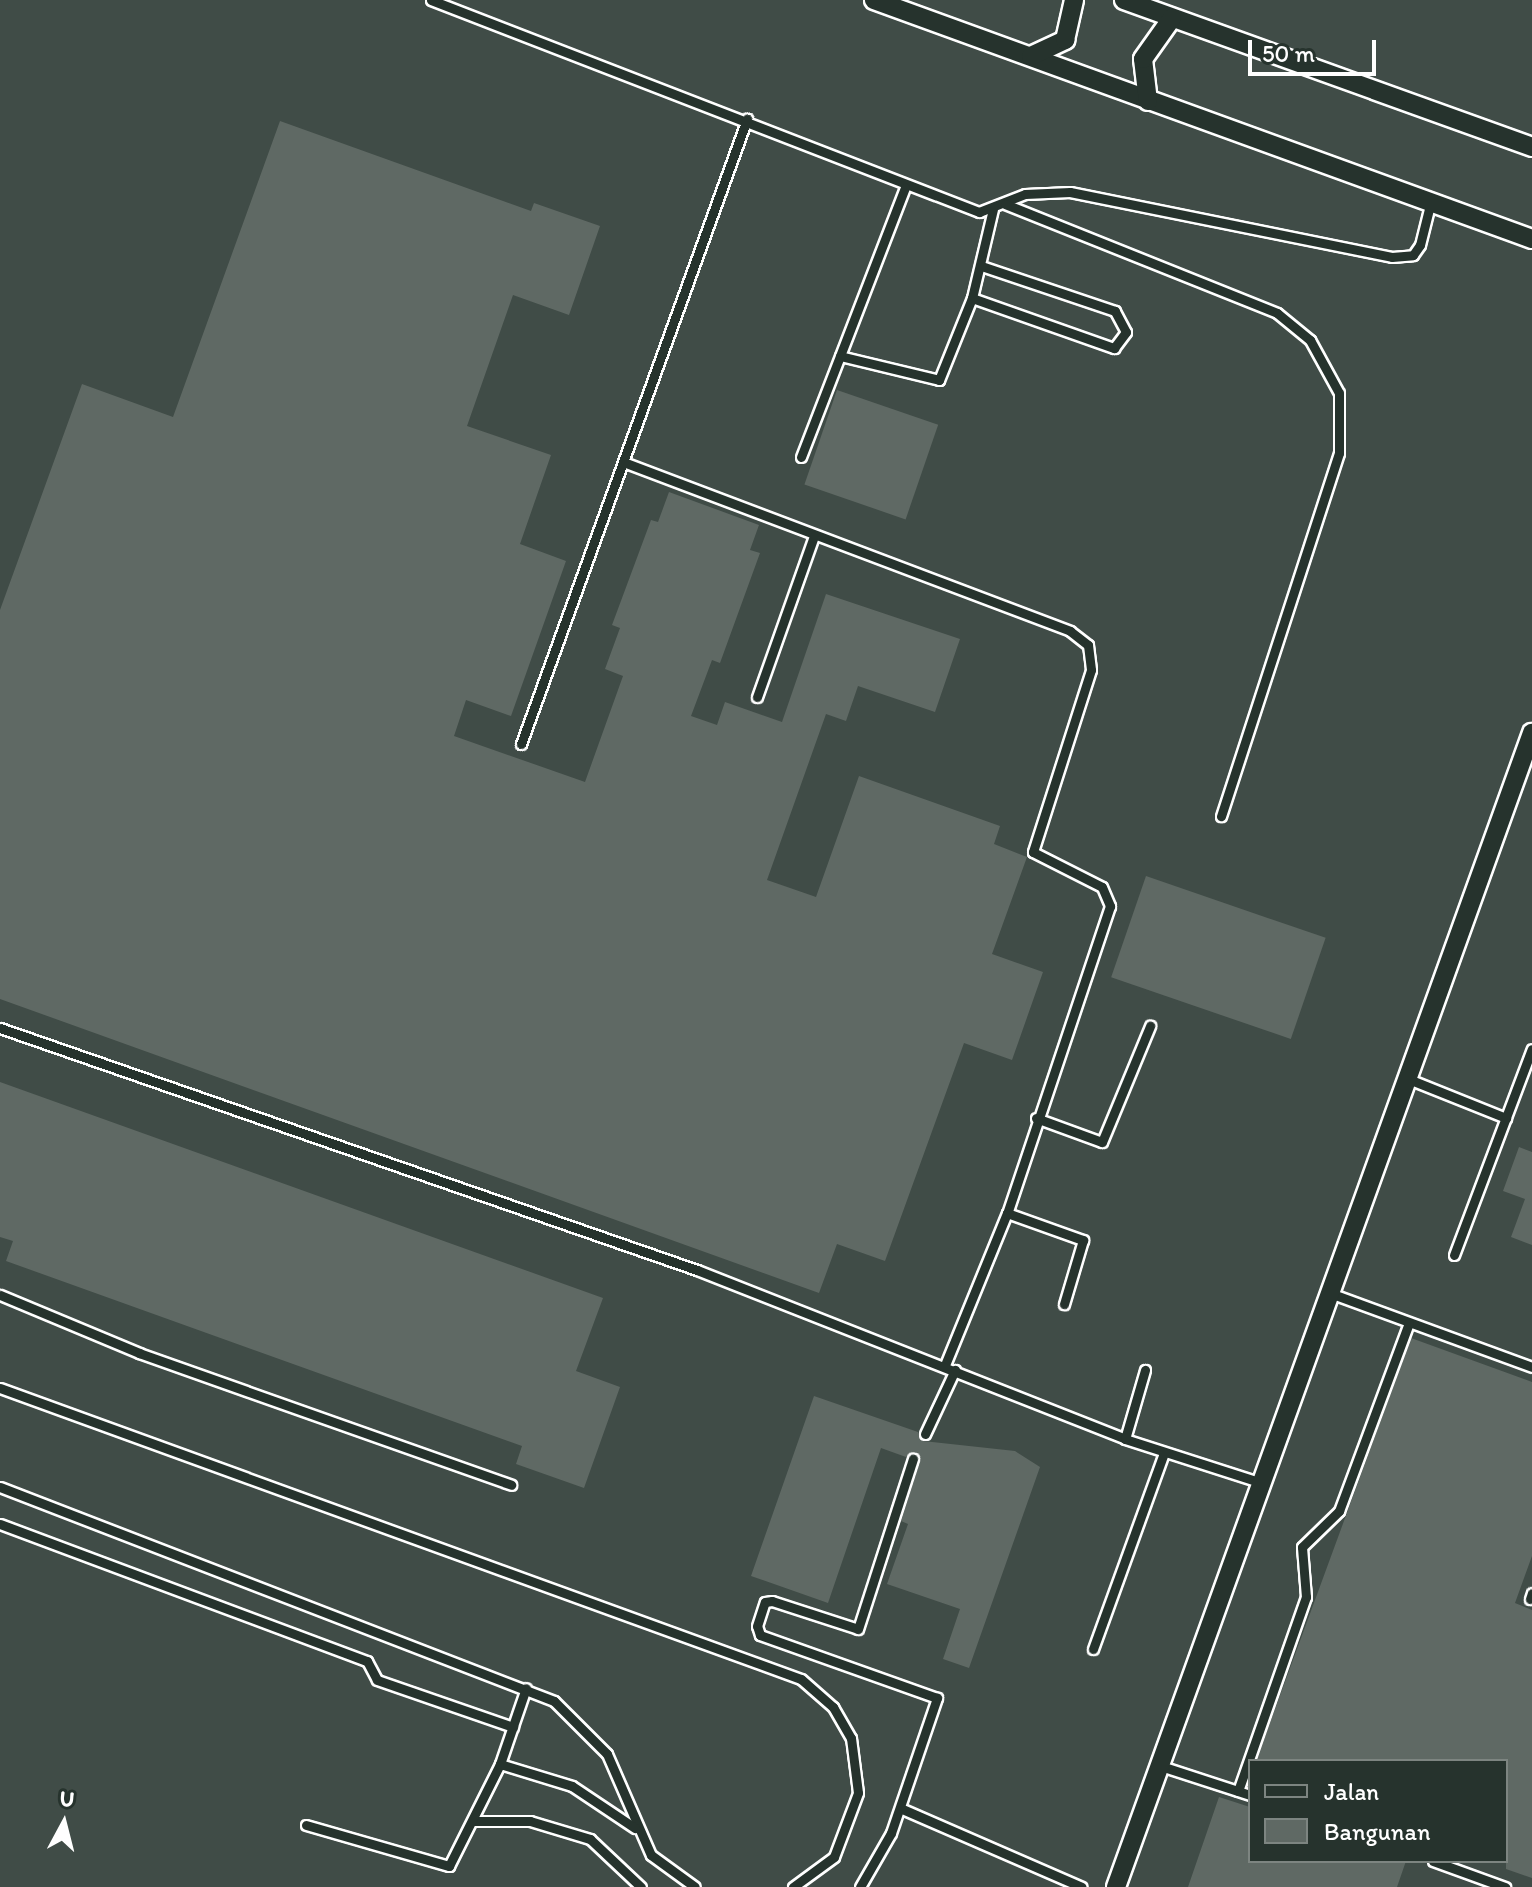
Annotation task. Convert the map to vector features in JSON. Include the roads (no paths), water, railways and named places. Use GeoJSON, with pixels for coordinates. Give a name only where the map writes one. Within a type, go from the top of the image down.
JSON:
{"type":"FeatureCollection","features":[{"type":"Feature","properties":{"kind":"street"},"geometry":{"type":"LineString","coordinates":[[874,0],[1532,239]]}},
{"type":"Feature","properties":{"kind":"street"},"geometry":{"type":"LineString","coordinates":[[1031,56],[1065,40],[1074,0]]}},
{"type":"Feature","properties":{"kind":"street"},"geometry":{"type":"LineString","coordinates":[[1124,0],[1532,147]]}},
{"type":"Feature","properties":{"kind":"street"},"geometry":{"type":"LineString","coordinates":[[1148,101],[1143,59],[1172,18]]}},
{"type":"Feature","properties":{"kind":"street"},"geometry":{"type":"LineString","coordinates":[[1116,1887],[1164,1767],[1406,1078],[1532,733]]}},
{"type":"Feature","properties":{"kind":"lane"},"geometry":{"type":"LineString","coordinates":[[431,0],[747,119],[905,187],[979,212],[1025,194],[1070,192],[1392,257],[1413,255],[1420,245],[1431,201]]}},
{"type":"Feature","properties":{"kind":"lane"},"geometry":{"type":"LineString","coordinates":[[521,744],[626,463],[747,119]]}},
{"type":"Feature","properties":{"kind":"lane"},"geometry":{"type":"LineString","coordinates":[[801,457],[905,187]]}},
{"type":"Feature","properties":{"kind":"lane"},"geometry":{"type":"LineString","coordinates":[[1005,204],[1277,313],[1310,340],[1339,393],[1339,453],[1221,816]]}},
{"type":"Feature","properties":{"kind":"lane"},"geometry":{"type":"LineString","coordinates":[[840,356],[932,383],[972,298],[993,209]]}},
{"type":"Feature","properties":{"kind":"lane"},"geometry":{"type":"LineString","coordinates":[[972,298],[1114,348],[1126,332],[1115,311],[981,266]]}},
{"type":"Feature","properties":{"kind":"lane"},"geometry":{"type":"LineString","coordinates":[[626,463],[1070,631],[1088,645],[1091,670],[1033,852],[1102,887],[1110,906],[1036,1118],[1007,1213],[944,1367]]}},
{"type":"Feature","properties":{"kind":"lane"},"geometry":{"type":"LineString","coordinates":[[757,697],[814,536]]}},
{"type":"Feature","properties":{"kind":"lane"},"geometry":{"type":"LineString","coordinates":[[1036,1118],[1102,1142],[1150,1026]]}},
{"type":"Feature","properties":{"kind":"lane"},"geometry":{"type":"LineString","coordinates":[[0,1028],[697,1270],[1125,1439],[1265,1484]]}},
{"type":"Feature","properties":{"kind":"lane"},"geometry":{"type":"LineString","coordinates":[[1454,1255],[1532,1049]]}},
{"type":"Feature","properties":{"kind":"lane"},"geometry":{"type":"LineString","coordinates":[[1406,1078],[1506,1118]]}},
{"type":"Feature","properties":{"kind":"lane"},"geometry":{"type":"LineString","coordinates":[[1007,1213],[1083,1240],[1064,1304]]}},
{"type":"Feature","properties":{"kind":"lane"},"geometry":{"type":"LineString","coordinates":[[1330,1293],[1532,1367]]}},
{"type":"Feature","properties":{"kind":"lane"},"geometry":{"type":"LineString","coordinates":[[0,1295],[139,1353],[511,1485]]}},
{"type":"Feature","properties":{"kind":"lane"},"geometry":{"type":"LineString","coordinates":[[1249,1759],[1306,1597],[1302,1547],[1339,1511],[1409,1323]]}},
{"type":"Feature","properties":{"kind":"lane"},"geometry":{"type":"LineString","coordinates":[[925,1434],[955,1370]]}},
{"type":"Feature","properties":{"kind":"lane"},"geometry":{"type":"LineString","coordinates":[[1125,1439],[1145,1370]]}},
{"type":"Feature","properties":{"kind":"lane"},"geometry":{"type":"LineString","coordinates":[[0,1388],[801,1679],[833,1707],[851,1738],[858,1793],[834,1857],[793,1887]]}},
{"type":"Feature","properties":{"kind":"lane"},"geometry":{"type":"LineString","coordinates":[[1093,1649],[1164,1453]]}},
{"type":"Feature","properties":{"kind":"lane"},"geometry":{"type":"LineString","coordinates":[[860,1887],[900,1808],[937,1698],[760,1635],[757,1626],[765,1602],[772,1601],[858,1629],[913,1459]]}},
{"type":"Feature","properties":{"kind":"lane"},"geometry":{"type":"LineString","coordinates":[[0,1487],[526,1688],[583,1722],[615,1769],[635,1828],[651,1855],[695,1887]]}},
{"type":"Feature","properties":{"kind":"lane"},"geometry":{"type":"LineString","coordinates":[[0,1524],[367,1661],[377,1680],[513,1727]]}},
{"type":"Feature","properties":{"kind":"lane"},"geometry":{"type":"LineString","coordinates":[[306,1825],[443,1868],[474,1821],[500,1764],[526,1688]]}},
{"type":"Feature","properties":{"kind":"lane"},"geometry":{"type":"LineString","coordinates":[[1238,1791],[1248,1762]]}},
{"type":"Feature","properties":{"kind":"lane"},"geometry":{"type":"LineString","coordinates":[[500,1764],[572,1786],[635,1828]]}},
{"type":"Feature","properties":{"kind":"lane"},"geometry":{"type":"LineString","coordinates":[[1164,1767],[1248,1794]]}},
{"type":"Feature","properties":{"kind":"lane"},"geometry":{"type":"LineString","coordinates":[[900,1808],[1082,1887]]}},
{"type":"Feature","properties":{"kind":"lane"},"geometry":{"type":"LineString","coordinates":[[474,1821],[530,1821],[590,1839],[641,1887]]}},
{"type":"Feature","properties":{"kind":"lane"},"geometry":{"type":"LineString","coordinates":[[1439,1863],[1505,1887]]}}]}
